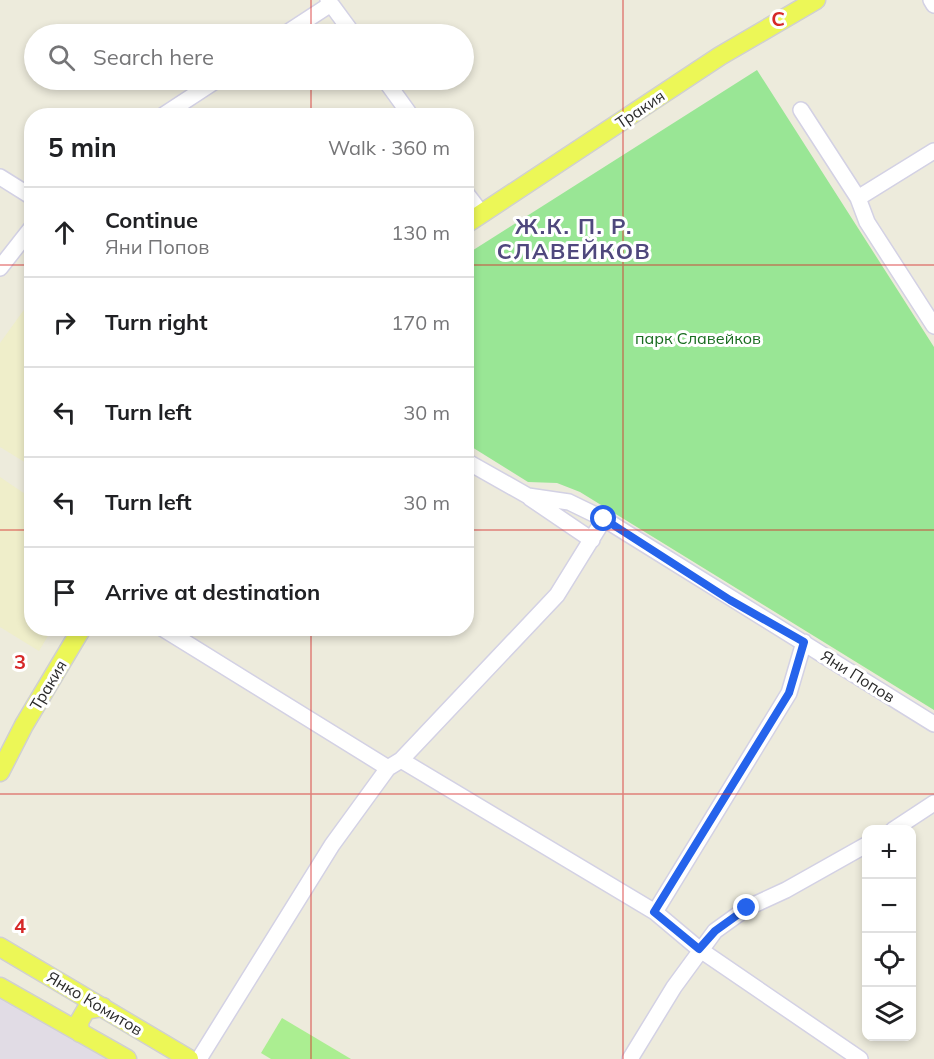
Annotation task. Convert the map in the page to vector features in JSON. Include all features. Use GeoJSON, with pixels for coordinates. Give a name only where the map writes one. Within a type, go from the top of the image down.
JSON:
{"type":"FeatureCollection","features":[{"type":"Feature","properties":{"kind":"main road","name":"Тракия"},"geometry":{"type":"LineString","coordinates":[[474,219],[720,56],[816,0]]}},
{"type":"Feature","properties":{"kind":"main road","name":"Тракия"},"geometry":{"type":"LineString","coordinates":[[0,772],[77,636]]}},
{"type":"Feature","properties":{"kind":"main road","name":"Тракия"},"geometry":{"type":"LineString","coordinates":[[0,757],[15,742]]}},
{"type":"Feature","properties":{"kind":"main road","name":"Янко Комитов"},"geometry":{"type":"LineString","coordinates":[[0,947],[189,1059]]}},
{"type":"Feature","properties":{"kind":"main road","name":"Янко Комитов"},"geometry":{"type":"LineString","coordinates":[[0,987],[127,1059]]}},
{"type":"Feature","properties":{"kind":"main road"},"geometry":{"type":"LineString","coordinates":[[80,1033],[79,1022],[86,1010],[104,1007]]}},
{"type":"Feature","properties":{"kind":"street"},"geometry":{"type":"LineString","coordinates":[[931,0],[934,5]]}},
{"type":"Feature","properties":{"kind":"street"},"geometry":{"type":"LineString","coordinates":[[299,24],[329,2],[346,24]]}},
{"type":"Feature","properties":{"kind":"street"},"geometry":{"type":"LineString","coordinates":[[174,108],[202,90]]}},
{"type":"Feature","properties":{"kind":"street"},"geometry":{"type":"LineString","coordinates":[[392,90],[405,108]]}},
{"type":"Feature","properties":{"kind":"street"},"geometry":{"type":"LineString","coordinates":[[801,110],[858,198],[867,222],[934,326]]}},
{"type":"Feature","properties":{"kind":"street"},"geometry":{"type":"LineString","coordinates":[[858,198],[934,151]]}},
{"type":"Feature","properties":{"kind":"street"},"geometry":{"type":"LineString","coordinates":[[0,177],[24,192]]}},
{"type":"Feature","properties":{"kind":"street"},"geometry":{"type":"LineString","coordinates":[[474,204],[482,214]]}},
{"type":"Feature","properties":{"kind":"street"},"geometry":{"type":"LineString","coordinates":[[0,268],[24,237]]}},
{"type":"Feature","properties":{"kind":"street","name":"Яни Попов"},"geometry":{"type":"LineString","coordinates":[[474,466],[528,496],[534,503],[592,540]]}},
{"type":"Feature","properties":{"kind":"street","name":"Яни Попов"},"geometry":{"type":"LineString","coordinates":[[528,496],[569,502],[604,519],[730,600],[804,642],[934,724]]}},
{"type":"Feature","properties":{"kind":"street"},"geometry":{"type":"LineString","coordinates":[[199,1059],[332,845],[394,764],[557,595],[604,519]]}},
{"type":"Feature","properties":{"kind":"street"},"geometry":{"type":"LineString","coordinates":[[176,636],[654,912],[699,949],[860,1059]]}},
{"type":"Feature","properties":{"kind":"street"},"geometry":{"type":"LineString","coordinates":[[654,912],[789,693],[804,642]]}},
{"type":"Feature","properties":{"kind":"street"},"geometry":{"type":"LineString","coordinates":[[901,825],[934,803]]}},
{"type":"Feature","properties":{"kind":"street"},"geometry":{"type":"LineString","coordinates":[[630,1059],[699,949],[715,931],[747,908],[786,890],[862,848]]}},
{"type":"Feature","properties":{"kind":"shaded area"},"geometry":{"type":"Polygon","coordinates":[[[24,310],[24,462],[0,447],[0,343],[24,310]]]}},
{"type":"Feature","properties":{"kind":"shaded area"},"geometry":{"type":"Polygon","coordinates":[[[0,477],[24,493],[24,636],[48,636],[39,651],[0,627],[0,477]]]}},
{"type":"Feature","properties":{"kind":"shaded area"},"geometry":{"type":"Polygon","coordinates":[[[0,990],[115,1059],[0,1059],[0,990]]]}},
{"type":"Feature","properties":{"kind":"green space","name":"парк Славейков"},"geometry":{"type":"Polygon","coordinates":[[[757,70],[934,347],[934,710],[580,492],[557,483],[528,482],[474,448],[474,250],[757,70]]]}},
{"type":"Feature","properties":{"kind":"green space"},"geometry":{"type":"Polygon","coordinates":[[[282,1018],[351,1059],[271,1059],[261,1053],[282,1018]]]}},
{"type":"Feature","properties":{"kind":"district","name":"Ж.К. П. Р. СЛАВЕЙКОВ"},"geometry":{"type":"Point","coordinates":[574,238]}},
{"type":"Feature","properties":{"kind":"route"},"geometry":{"type":"LineString","coordinates":[[604,519],[730,600],[804,642],[789,693],[654,912],[699,949],[715,931],[747,908]]}}]}
